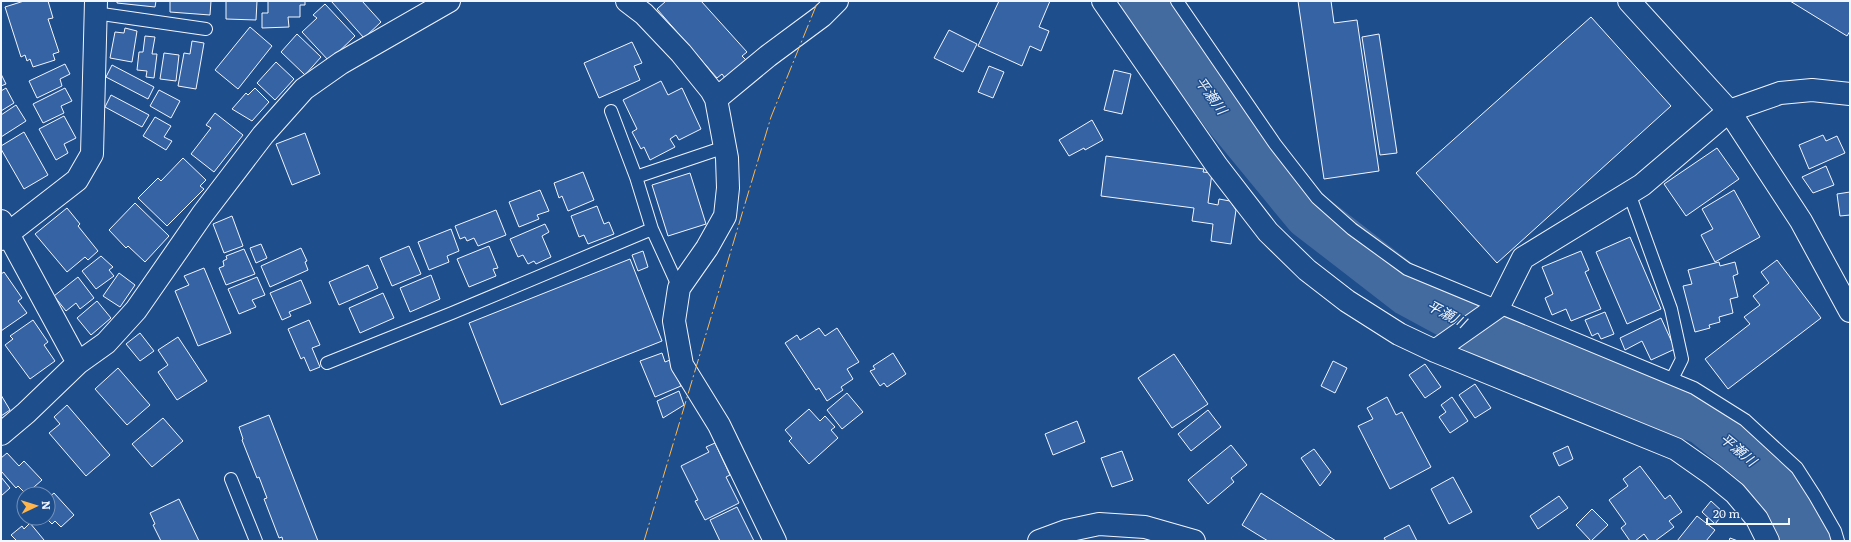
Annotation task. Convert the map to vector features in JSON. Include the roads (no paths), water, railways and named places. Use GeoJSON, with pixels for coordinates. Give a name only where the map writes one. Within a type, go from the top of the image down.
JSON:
{"type":"FeatureCollection","features":[{"type":"Feature","properties":{"kind":"street"},"geometry":{"type":"LineString","coordinates":[[1,434],[26,413],[78,363],[106,343],[136,310],[202,215],[263,135],[304,90],[341,63],[449,1]]}},
{"type":"Feature","properties":{"kind":"street"},"geometry":{"type":"LineString","coordinates":[[628,1],[644,14],[681,53],[711,90],[716,99],[727,158],[728,188],[725,216],[707,248],[679,288],[674,321],[682,365],[718,425],[775,541]]}},
{"type":"Feature","properties":{"kind":"street"},"geometry":{"type":"LineString","coordinates":[[716,99],[768,56],[822,16],[837,1]]}},
{"type":"Feature","properties":{"kind":"street"},"geometry":{"type":"LineString","coordinates":[[1104,1],[1217,166],[1268,232],[1306,270],[1347,301],[1399,334],[1436,351],[1676,449],[1713,475],[1735,493],[1757,519],[1768,541]]}},
{"type":"Feature","properties":{"kind":"street"},"geometry":{"type":"LineString","coordinates":[[1629,1],[1729,111],[1801,221],[1850,311]]}},
{"type":"Feature","properties":{"kind":"street"},"geometry":{"type":"LineString","coordinates":[[78,363],[3,231],[77,180],[92,154],[95,7]]}},
{"type":"Feature","properties":{"kind":"street"},"geometry":{"type":"LineString","coordinates":[[1436,351],[1498,307],[1523,258],[1642,185],[1729,111],[1780,93],[1812,90],[1850,94]]}},
{"type":"Feature","properties":{"kind":"street"},"geometry":{"type":"LineString","coordinates":[[1038,541],[1066,531],[1099,524],[1145,527],[1194,541]]}},
{"type":"Feature","properties":{"kind":"lane"},"geometry":{"type":"LineString","coordinates":[[1177,1],[1275,144],[1317,198],[1352,229],[1407,269],[1694,388],[1745,420],[1797,468],[1815,496],[1838,541]]}},
{"type":"Feature","properties":{"kind":"lane"},"geometry":{"type":"LineString","coordinates":[[95,7],[206,30]]}},
{"type":"Feature","properties":{"kind":"lane"},"geometry":{"type":"LineString","coordinates":[[611,112],[636,177],[652,228],[679,288]]}},
{"type":"Feature","properties":{"kind":"lane"},"geometry":{"type":"LineString","coordinates":[[636,177],[725,147]]}},
{"type":"Feature","properties":{"kind":"lane"},"geometry":{"type":"LineString","coordinates":[[1629,192],[1671,309],[1682,359],[1672,379]]}},
{"type":"Feature","properties":{"kind":"lane"},"geometry":{"type":"LineString","coordinates":[[327,363],[452,313],[652,228]]}},
{"type":"Feature","properties":{"kind":"lane"},"geometry":{"type":"LineString","coordinates":[[231,479],[256,541]]}},
{"type":"Feature","properties":{"kind":"waterway","name":"平瀬川"},"geometry":{"type":"LineString","coordinates":[[1145,1],[1229,118],[1308,214],[1409,292],[1505,344],[1657,404],[1703,420],[1757,463],[1792,508],[1806,541]]}}]}
